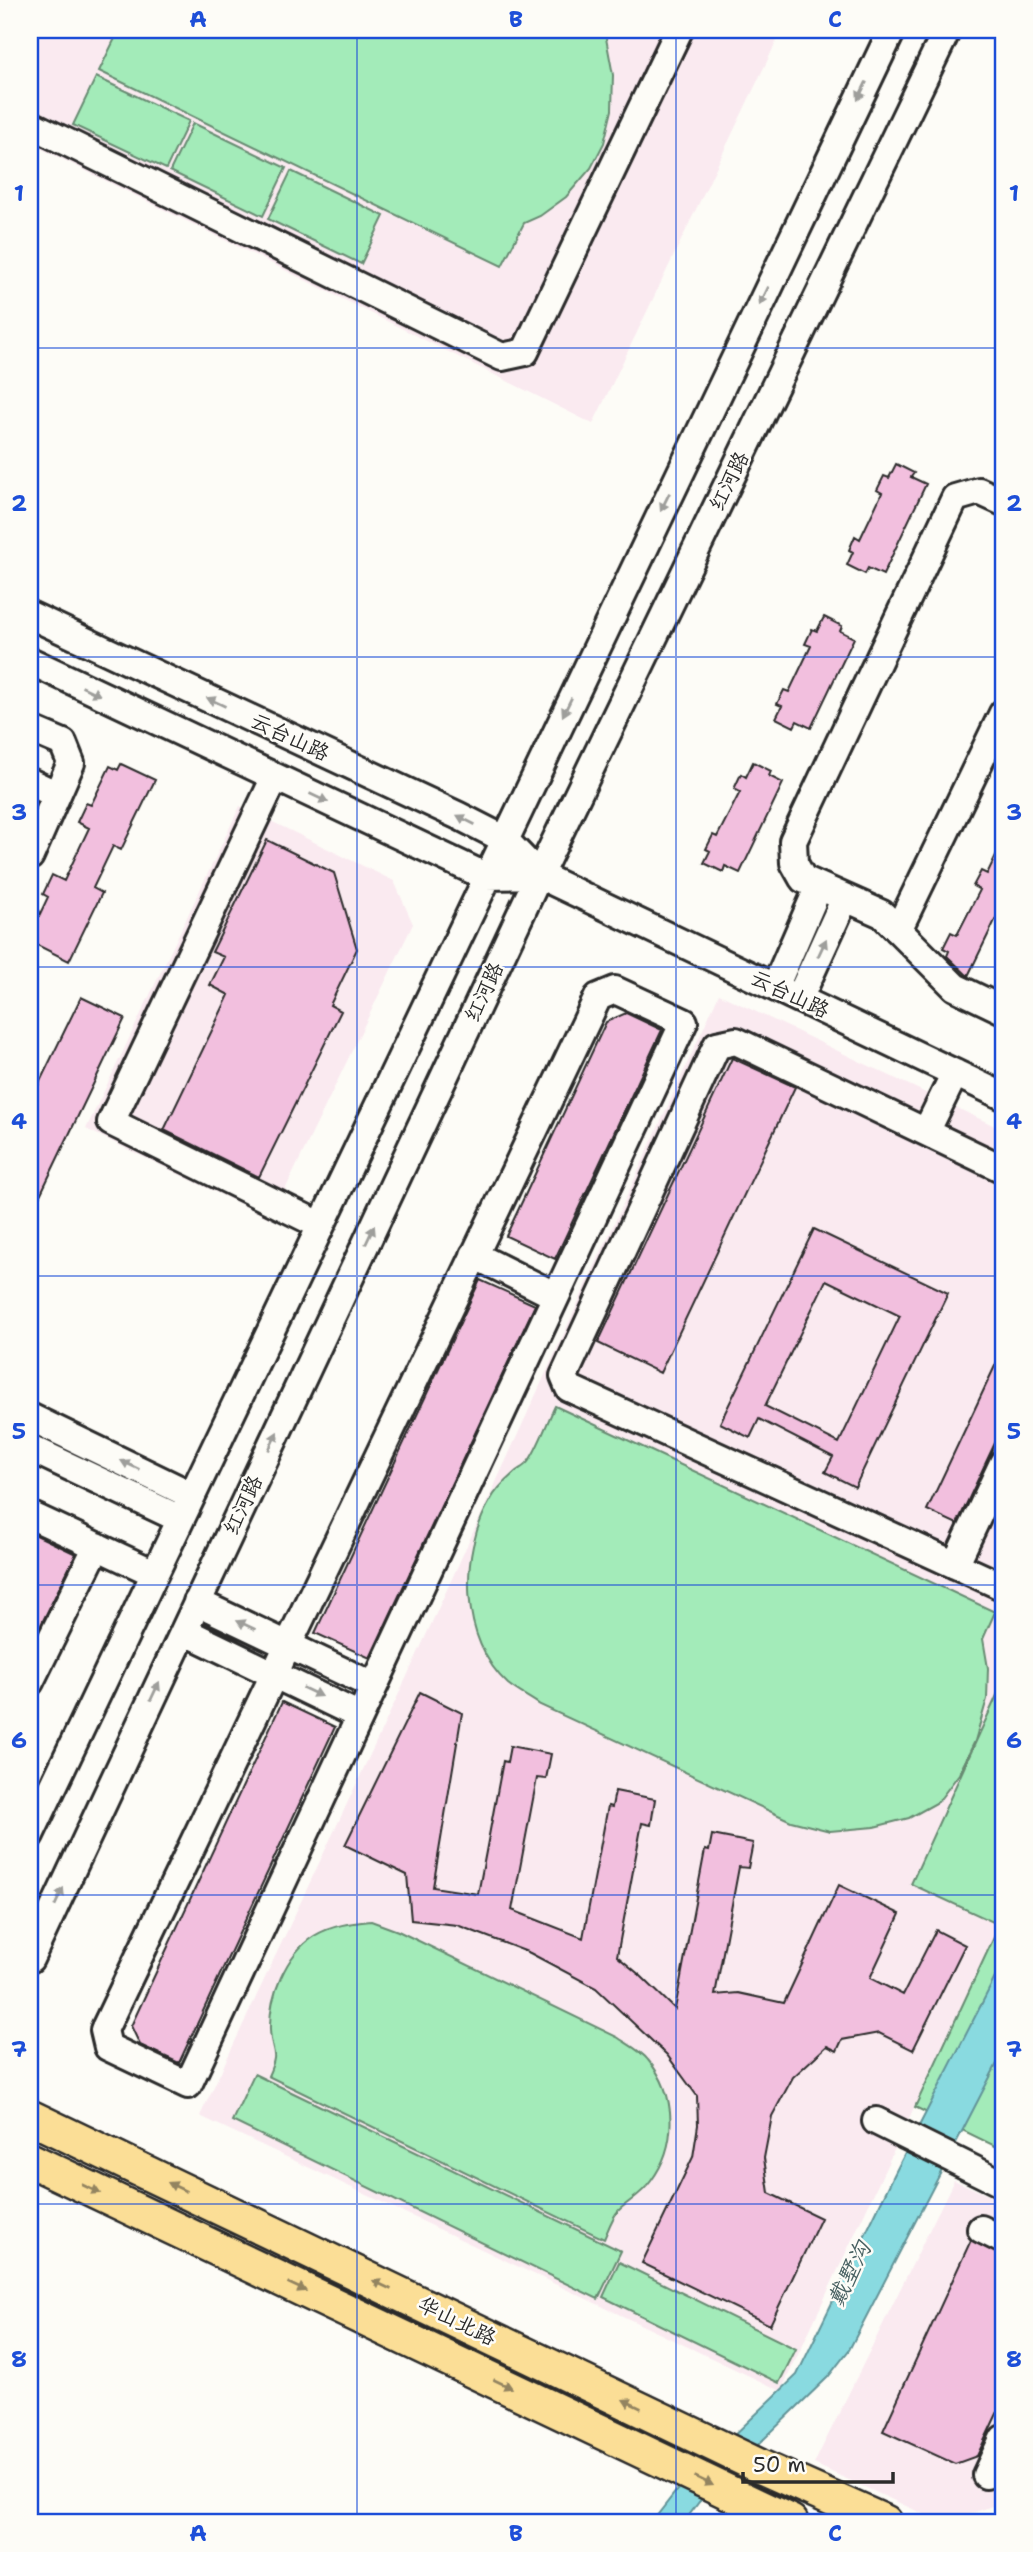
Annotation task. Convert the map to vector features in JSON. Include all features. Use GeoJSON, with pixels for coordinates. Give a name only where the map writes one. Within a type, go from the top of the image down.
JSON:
{"type":"FeatureCollection","features":[{"type":"Feature","properties":{"kind":"main road","name":"华山北路"},"geometry":{"type":"LineString","coordinates":[[30,2117],[759,2466],[885,2522]]}},
{"type":"Feature","properties":{"kind":"main road","name":"华山北路"},"geometry":{"type":"LineString","coordinates":[[30,2160],[791,2522]]}},
{"type":"Feature","properties":{"kind":"street"},"geometry":{"type":"LineString","coordinates":[[30,124],[502,357],[525,352],[679,30]]}},
{"type":"Feature","properties":{"kind":"street"},"geometry":{"type":"LineString","coordinates":[[30,1835],[485,876],[891,30]]}},
{"type":"Feature","properties":{"kind":"street","name":"红河路"},"geometry":{"type":"LineString","coordinates":[[30,1959],[539,875],[947,30]]}},
{"type":"Feature","properties":{"kind":"street"},"geometry":{"type":"LineString","coordinates":[[1003,502],[979,491],[956,498],[793,841],[793,863],[803,879],[882,914],[955,987],[1003,1010]]}},
{"type":"Feature","properties":{"kind":"street","name":"云台山路"},"geometry":{"type":"LineString","coordinates":[[30,615],[459,816],[503,839],[539,875],[1003,1096]]}},
{"type":"Feature","properties":{"kind":"street","name":"云台山路"},"geometry":{"type":"LineString","coordinates":[[30,661],[485,876],[539,875]]}},
{"type":"Feature","properties":{"kind":"street"},"geometry":{"type":"LineString","coordinates":[[898,930],[1003,713]]}},
{"type":"Feature","properties":{"kind":"street"},"geometry":{"type":"LineString","coordinates":[[30,729],[63,743],[71,763],[30,856]]}},
{"type":"Feature","properties":{"kind":"street"},"geometry":{"type":"LineString","coordinates":[[275,777],[111,1122],[320,1225]]}},
{"type":"Feature","properties":{"kind":"street"},"geometry":{"type":"LineString","coordinates":[[30,782],[57,795]]}},
{"type":"Feature","properties":{"kind":"street"},"geometry":{"type":"LineString","coordinates":[[775,987],[819,886]]}},
{"type":"Feature","properties":{"kind":"street"},"geometry":{"type":"LineString","coordinates":[[799,999],[845,898]]}},
{"type":"Feature","properties":{"kind":"street"},"geometry":{"type":"LineString","coordinates":[[615,990],[684,1022],[556,1296],[188,2085],[108,2047],[104,2030],[474,1255],[598,997],[615,990]]}},
{"type":"Feature","properties":{"kind":"street"},"geometry":{"type":"LineString","coordinates":[[1003,1169],[736,1041],[717,1045],[564,1376],[569,1388],[999,1585],[1003,1583]]}},
{"type":"Feature","properties":{"kind":"street"},"geometry":{"type":"LineString","coordinates":[[926,1132],[955,1073]]}},
{"type":"Feature","properties":{"kind":"street"},"geometry":{"type":"LineString","coordinates":[[474,1255],[556,1296]]}},
{"type":"Feature","properties":{"kind":"street"},"geometry":{"type":"LineString","coordinates":[[30,1418],[191,1495]]}},
{"type":"Feature","properties":{"kind":"street"},"geometry":{"type":"LineString","coordinates":[[30,1449],[180,1519]]}},
{"type":"Feature","properties":{"kind":"street"},"geometry":{"type":"LineString","coordinates":[[956,1565],[1003,1463]]}},
{"type":"Feature","properties":{"kind":"street"},"geometry":{"type":"LineString","coordinates":[[30,1515],[154,1573]]}},
{"type":"Feature","properties":{"kind":"street"},"geometry":{"type":"LineString","coordinates":[[30,1682],[97,1546]]}},
{"type":"Feature","properties":{"kind":"street"},"geometry":{"type":"LineString","coordinates":[[197,1602],[374,1686]]}},
{"type":"Feature","properties":{"kind":"street"},"geometry":{"type":"LineString","coordinates":[[184,1631],[360,1716]]}},
{"type":"Feature","properties":{"kind":"street"},"geometry":{"type":"LineString","coordinates":[[876,2121],[1003,2184]]}},
{"type":"Feature","properties":{"kind":"street"},"geometry":{"type":"LineString","coordinates":[[986,2475],[1003,2439]]}},
{"type":"Feature","properties":{"kind":"shaded area"},"geometry":{"type":"Polygon","coordinates":[[[30,30],[782,30],[593,424],[30,143],[30,30]]]}},
{"type":"Feature","properties":{"kind":"shaded area"},"geometry":{"type":"Polygon","coordinates":[[[240,806],[394,881],[413,924],[271,1219],[86,1129],[240,806]]]}},
{"type":"Feature","properties":{"kind":"shaded area"},"geometry":{"type":"Polygon","coordinates":[[[719,994],[1003,1130],[1003,1918],[781,2391],[200,2116],[417,1655],[719,994]]]}},
{"type":"Feature","properties":{"kind":"shaded area"},"geometry":{"type":"Polygon","coordinates":[[[954,2180],[1003,2202],[1003,2496],[1000,2503],[949,2522],[941,2522],[814,2464],[954,2180]]]}},
{"type":"Feature","properties":{"kind":"green space"},"geometry":{"type":"Polygon","coordinates":[[[119,30],[601,30],[606,38],[613,75],[612,110],[604,143],[591,168],[566,197],[540,216],[524,223],[502,266],[99,71],[119,30]]]}},
{"type":"Feature","properties":{"kind":"green space"},"geometry":{"type":"Polygon","coordinates":[[[96,77],[189,121],[166,169],[73,125],[96,77]]]}},
{"type":"Feature","properties":{"kind":"green space"},"geometry":{"type":"Polygon","coordinates":[[[193,123],[286,168],[263,216],[170,171],[193,123]]]}},
{"type":"Feature","properties":{"kind":"green space"},"geometry":{"type":"Polygon","coordinates":[[[291,171],[384,216],[361,264],[268,219],[291,171]]]}},
{"type":"Feature","properties":{"kind":"green space"},"geometry":{"type":"Polygon","coordinates":[[[555,1406],[995,1612],[983,1639],[988,1668],[987,1699],[975,1741],[959,1774],[938,1802],[909,1818],[874,1827],[830,1831],[791,1821],[540,1705],[508,1684],[492,1666],[473,1621],[469,1571],[473,1546],[480,1522],[492,1497],[504,1482],[530,1459],[555,1406]]]}},
{"type":"Feature","properties":{"kind":"green space"},"geometry":{"type":"Polygon","coordinates":[[[1003,1682],[1003,1898],[993,1922],[911,1884],[1003,1682]]]}},
{"type":"Feature","properties":{"kind":"green space"},"geometry":{"type":"Polygon","coordinates":[[[1003,1918],[1003,2150],[915,2107],[1003,1918]]]}},
{"type":"Feature","properties":{"kind":"green space"},"geometry":{"type":"Polygon","coordinates":[[[371,1921],[398,1931],[617,2037],[638,2051],[658,2073],[669,2104],[670,2136],[666,2152],[647,2186],[617,2213],[604,2239],[268,2076],[274,2056],[270,2030],[272,2004],[287,1965],[304,1944],[321,1932],[342,1925],[371,1921]]]}},
{"type":"Feature","properties":{"kind":"green space"},"geometry":{"type":"Polygon","coordinates":[[[254,2074],[621,2251],[598,2299],[232,2121],[254,2074]]]}},
{"type":"Feature","properties":{"kind":"green space"},"geometry":{"type":"Polygon","coordinates":[[[619,2262],[796,2349],[779,2383],[603,2297],[619,2262]]]}},
{"type":"Feature","properties":{"kind":"water","name":"戴墅沟"},"geometry":{"type":"Polygon","coordinates":[[[1003,1962],[1003,2052],[849,2350],[828,2377],[699,2502],[684,2522],[652,2522],[677,2490],[797,2375],[895,2173],[1003,1962]]]}},
{"type":"Feature","properties":{"kind":"building"},"geometry":{"type":"Polygon","coordinates":[[[896,464],[914,473],[911,477],[926,484],[883,575],[868,568],[865,574],[847,565],[853,552],[849,550],[855,536],[860,539],[882,493],[877,490],[884,476],[889,478],[896,464]]]}},
{"type":"Feature","properties":{"kind":"building"},"geometry":{"type":"Polygon","coordinates":[[[824,617],[842,626],[840,631],[854,638],[811,728],[797,721],[794,727],[776,718],[782,706],[777,704],[784,690],[789,692],[811,646],[805,644],[812,629],[817,631],[824,617]]]}},
{"type":"Feature","properties":{"kind":"building"},"geometry":{"type":"Polygon","coordinates":[[[753,762],[771,771],[769,776],[783,783],[740,873],[725,866],[723,872],[704,863],[710,851],[706,849],[713,835],[717,837],[740,792],[734,789],[741,774],[746,777],[753,762]]]}},
{"type":"Feature","properties":{"kind":"building"},"geometry":{"type":"Polygon","coordinates":[[[121,764],[155,780],[121,850],[113,846],[93,888],[102,893],[69,961],[35,944],[37,939],[30,935],[48,897],[43,894],[52,875],[64,881],[89,828],[77,822],[86,803],[91,805],[110,766],[118,770],[121,764]]]}},
{"type":"Feature","properties":{"kind":"building"},"geometry":{"type":"Polygon","coordinates":[[[267,840],[334,873],[357,949],[330,1005],[341,1011],[259,1177],[164,1130],[229,995],[210,985],[224,957],[212,952],[267,840]]]}},
{"type":"Feature","properties":{"kind":"building"},"geometry":{"type":"Polygon","coordinates":[[[1003,841],[1003,904],[968,976],[947,956],[949,951],[943,948],[951,932],[957,935],[980,890],[973,886],[981,871],[987,874],[1003,841]]]}},
{"type":"Feature","properties":{"kind":"building"},"geometry":{"type":"Polygon","coordinates":[[[81,997],[125,1018],[30,1216],[30,1102],[81,997]]]}},
{"type":"Feature","properties":{"kind":"building"},"geometry":{"type":"Polygon","coordinates":[[[626,1013],[662,1030],[555,1259],[506,1236],[606,1022],[626,1013]]]}},
{"type":"Feature","properties":{"kind":"building"},"geometry":{"type":"Polygon","coordinates":[[[732,1058],[795,1087],[660,1373],[598,1343],[732,1058]]]}},
{"type":"Feature","properties":{"kind":"building"},"geometry":{"type":"Polygon","coordinates":[[[814,1229],[948,1293],[855,1487],[825,1472],[833,1457],[759,1419],[750,1438],[720,1423],[814,1229]],[[826,1280],[765,1406],[839,1443],[900,1316],[826,1280]]]}},
{"type":"Feature","properties":{"kind":"building"},"geometry":{"type":"Polygon","coordinates":[[[480,1280],[535,1305],[370,1658],[315,1633],[480,1280]]]}},
{"type":"Feature","properties":{"kind":"building"},"geometry":{"type":"Polygon","coordinates":[[[1003,1349],[1003,1426],[957,1524],[927,1510],[1003,1349]]]}},
{"type":"Feature","properties":{"kind":"building"},"geometry":{"type":"Polygon","coordinates":[[[30,1532],[76,1554],[30,1647],[30,1532]]]}},
{"type":"Feature","properties":{"kind":"building"},"geometry":{"type":"Polygon","coordinates":[[[420,1692],[462,1713],[433,1887],[478,1894],[503,1761],[507,1762],[510,1746],[551,1754],[546,1779],[537,1778],[512,1910],[583,1938],[608,1806],[612,1807],[615,1791],[655,1799],[651,1825],[642,1823],[617,1956],[675,2009],[705,1850],[709,1851],[712,1835],[753,1843],[748,1868],[739,1867],[715,1995],[738,1993],[784,2003],[839,1885],[900,1914],[870,1978],[903,1995],[936,1930],[965,1945],[913,2050],[879,2033],[842,2040],[837,2051],[827,2046],[793,2077],[772,2116],[764,2158],[769,2193],[821,2218],[770,2325],[642,2263],[693,2157],[698,2125],[697,2096],[667,2055],[596,1988],[530,1953],[457,1925],[411,1920],[407,1875],[345,1845],[420,1692]]]}},
{"type":"Feature","properties":{"kind":"building"},"geometry":{"type":"Polygon","coordinates":[[[282,1702],[335,1727],[179,2063],[140,2045],[131,2026],[282,1702]]]}},
{"type":"Feature","properties":{"kind":"building"},"geometry":{"type":"Polygon","coordinates":[[[971,2240],[1003,2256],[1003,2401],[977,2456],[955,2464],[883,2431],[971,2240]]]}}]}
